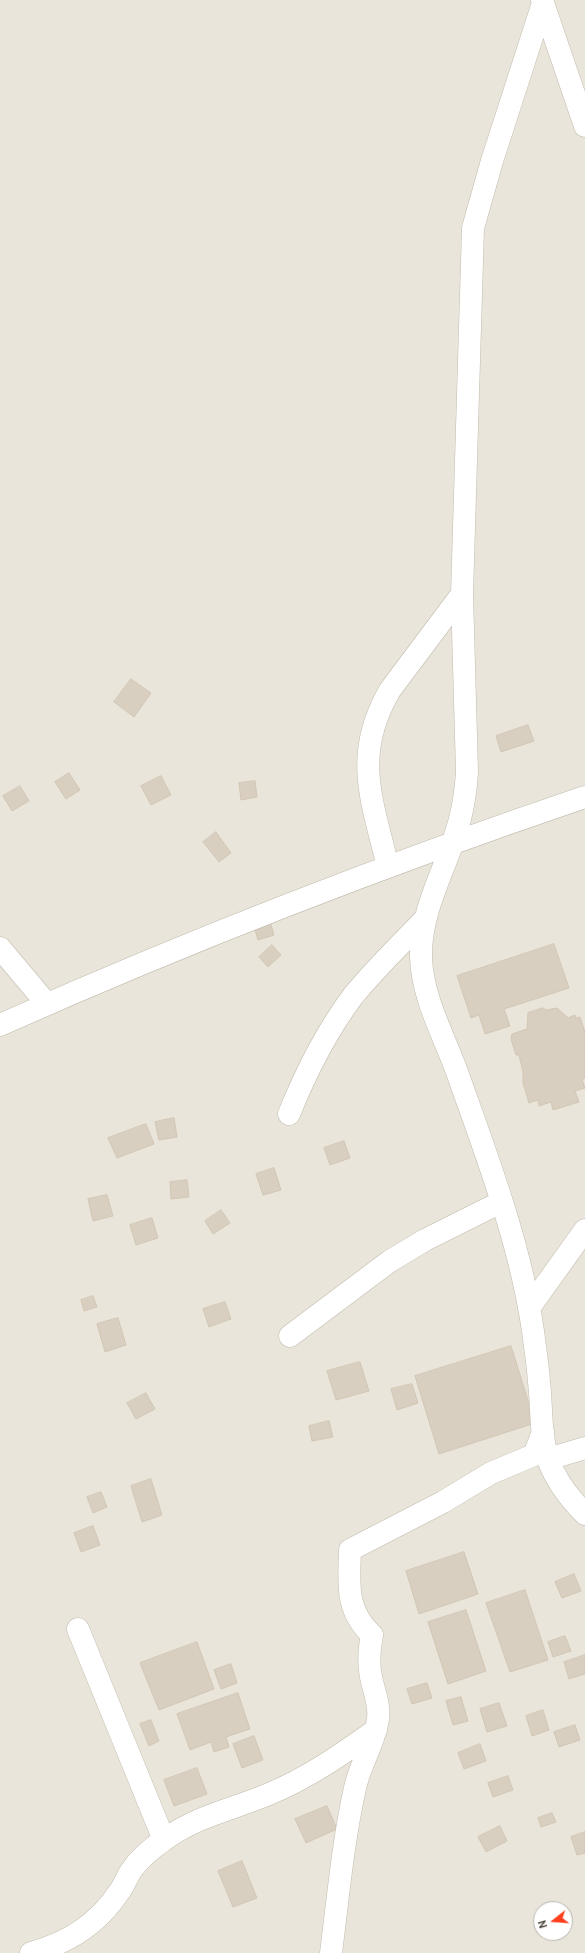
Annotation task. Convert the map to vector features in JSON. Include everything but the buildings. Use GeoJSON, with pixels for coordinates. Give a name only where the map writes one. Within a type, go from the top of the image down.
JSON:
{"type":"FeatureCollection","features":[{"type":"Feature","properties":{"kind":"street"},"geometry":{"type":"LineString","coordinates":[[543,2],[585,126]]}},
{"type":"Feature","properties":{"kind":"street"},"geometry":{"type":"LineString","coordinates":[[543,2],[492,161],[473,228],[462,594],[467,772],[465,796],[460,820],[424,920],[421,959],[427,990],[468,1101],[501,1202],[523,1279],[529,1308],[539,1381],[543,1432],[548,1460],[563,1487],[585,1514]]}},
{"type":"Feature","properties":{"kind":"street"},"geometry":{"type":"LineString","coordinates":[[388,867],[368,778],[369,742],[380,706],[390,690],[462,594]]}},
{"type":"Feature","properties":{"kind":"street"},"geometry":{"type":"LineString","coordinates":[[0,1025],[207,937],[388,867],[585,797]]}},
{"type":"Feature","properties":{"kind":"street"},"geometry":{"type":"LineString","coordinates":[[289,1114],[317,1053],[353,996],[377,968],[424,920]]}},
{"type":"Feature","properties":{"kind":"street"},"geometry":{"type":"LineString","coordinates":[[0,948],[47,1004]]}},
{"type":"Feature","properties":{"kind":"street"},"geometry":{"type":"LineString","coordinates":[[290,1336],[390,1261],[425,1240],[501,1202]]}},
{"type":"Feature","properties":{"kind":"street"},"geometry":{"type":"LineString","coordinates":[[529,1308],[585,1230]]}},
{"type":"Feature","properties":{"kind":"street"},"geometry":{"type":"LineString","coordinates":[[331,1953],[355,1786],[365,1754],[377,1729],[378,1705],[369,1665],[369,1650],[372,1635],[362,1626],[348,1593],[350,1550],[443,1502],[491,1473],[534,1455],[543,1432]]}},
{"type":"Feature","properties":{"kind":"street"},"geometry":{"type":"LineString","coordinates":[[548,1460],[585,1448]]}},
{"type":"Feature","properties":{"kind":"street"},"geometry":{"type":"LineString","coordinates":[[78,1629],[164,1840]]}},
{"type":"Feature","properties":{"kind":"street"},"geometry":{"type":"LineString","coordinates":[[31,1953],[67,1940],[87,1927],[105,1911],[120,1892],[131,1870],[164,1840],[204,1817],[270,1794],[301,1778],[340,1756],[377,1729]]}},
{"type":"Feature","properties":{"kind":"shaded area"},"geometry":{"type":"Polygon","coordinates":[[[0,0],[585,0],[585,1953],[0,1953],[0,0]]]}}]}
